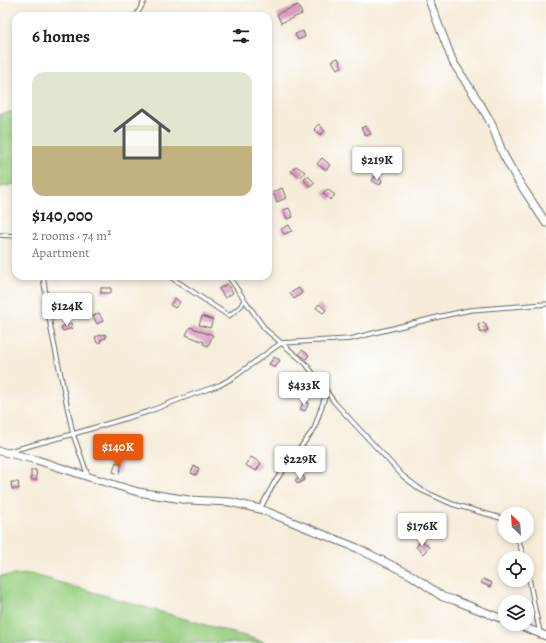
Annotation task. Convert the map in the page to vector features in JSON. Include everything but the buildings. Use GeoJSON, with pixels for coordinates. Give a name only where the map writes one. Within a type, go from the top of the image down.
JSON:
{"type":"FeatureCollection","features":[{"type":"Feature","properties":{"kind":"street"},"geometry":{"type":"LineString","coordinates":[[429,0],[453,62],[492,125],[503,154],[517,179],[546,223]]}},
{"type":"Feature","properties":{"kind":"street"},"geometry":{"type":"LineString","coordinates":[[3,452],[38,460],[138,492],[189,500],[230,502],[260,509],[357,548],[411,575],[443,597],[498,617]]}},
{"type":"Feature","properties":{"kind":"street"},"geometry":{"type":"LineString","coordinates":[[533,631],[543,635]]}},
{"type":"Feature","properties":{"kind":"lane"},"geometry":{"type":"LineString","coordinates":[[138,12],[145,0]]}},
{"type":"Feature","properties":{"kind":"lane"},"geometry":{"type":"LineString","coordinates":[[0,235],[12,236]]}},
{"type":"Feature","properties":{"kind":"lane"},"geometry":{"type":"LineString","coordinates":[[44,280],[51,329],[72,434],[89,477]]}},
{"type":"Feature","properties":{"kind":"lane"},"geometry":{"type":"LineString","coordinates":[[175,280],[229,316],[241,306],[244,300]]}},
{"type":"Feature","properties":{"kind":"lane"},"geometry":{"type":"LineString","coordinates":[[231,280],[265,329],[306,364],[336,403],[403,476],[421,490],[452,504],[498,517]]}},
{"type":"Feature","properties":{"kind":"lane"},"geometry":{"type":"LineString","coordinates":[[3,452],[147,412],[220,385],[234,377],[281,343],[350,339],[470,310],[546,304]]}},
{"type":"Feature","properties":{"kind":"lane"},"geometry":{"type":"LineString","coordinates":[[260,509],[274,483],[314,429],[327,391]]}},
{"type":"Feature","properties":{"kind":"lane"},"geometry":{"type":"LineString","coordinates":[[531,587],[535,609],[543,635]]}},
{"type":"Feature","properties":{"kind":"green space"},"geometry":{"type":"Polygon","coordinates":[[[12,112],[12,185],[0,187],[0,114],[12,112]]]}},
{"type":"Feature","properties":{"kind":"green space"},"geometry":{"type":"Polygon","coordinates":[[[31,574],[268,643],[0,643],[0,576],[31,574]]]}}]}
